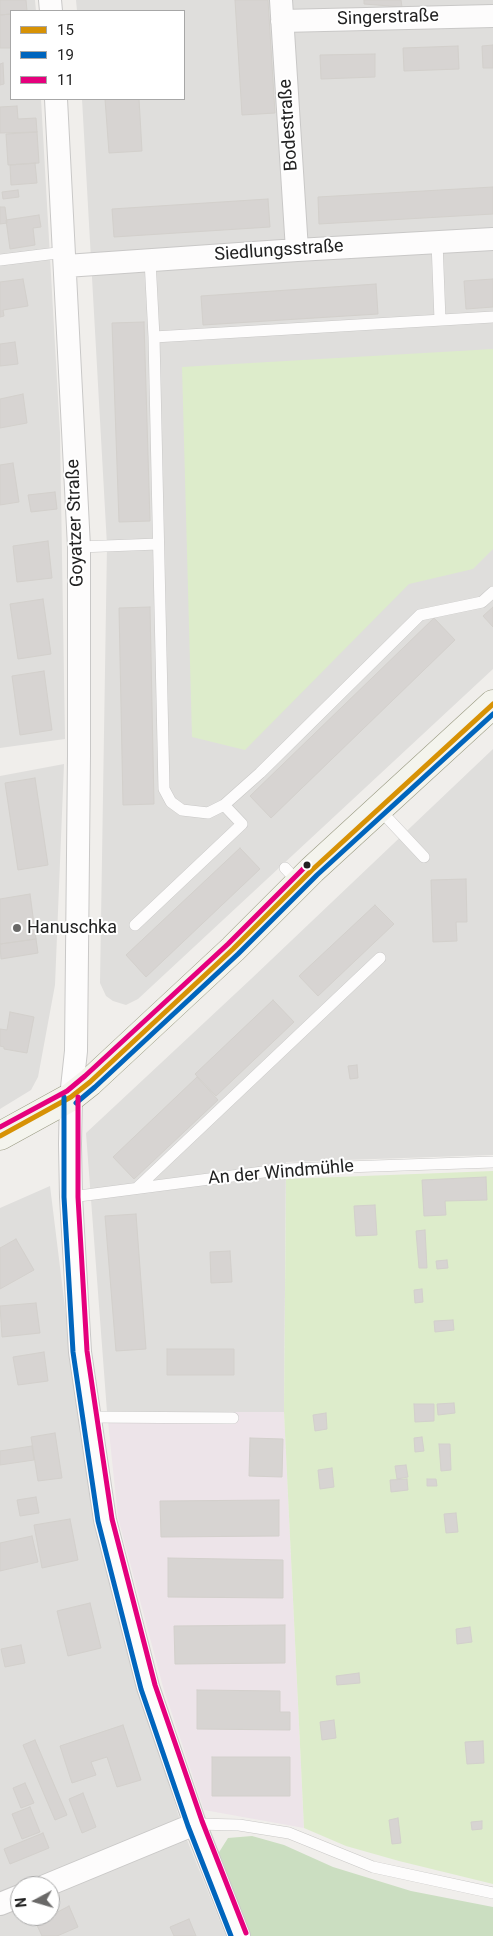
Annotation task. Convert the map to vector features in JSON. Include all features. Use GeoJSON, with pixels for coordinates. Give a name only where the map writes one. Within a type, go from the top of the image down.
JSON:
{"type":"FeatureCollection","features":[{"type":"Feature","properties":{"kind":"main road"},"geometry":{"type":"LineString","coordinates":[[0,1136],[71,1097],[90,1082],[226,956],[292,875],[379,809],[493,704]]}},
{"type":"Feature","properties":{"kind":"street","name":"Singerstraße"},"geometry":{"type":"LineString","coordinates":[[282,11],[493,16]]}},
{"type":"Feature","properties":{"kind":"street","name":"Bodestraße"},"geometry":{"type":"LineString","coordinates":[[282,11],[297,250]]}},
{"type":"Feature","properties":{"kind":"street","name":"Goyatzer Straße"},"geometry":{"type":"LineString","coordinates":[[56,100],[79,547],[76,1042],[71,1097],[71,1197],[80,1352],[105,1520],[146,1679],[195,1824],[239,1936]]}},
{"type":"Feature","properties":{"kind":"street","name":"Siedlungsstraße"},"geometry":{"type":"LineString","coordinates":[[65,259],[150,260],[493,239]]}},
{"type":"Feature","properties":{"kind":"street"},"geometry":{"type":"LineString","coordinates":[[60,1880],[195,1824]]}},
{"type":"Feature","properties":{"kind":"lane"},"geometry":{"type":"LineString","coordinates":[[437,242],[440,320]]}},
{"type":"Feature","properties":{"kind":"lane"},"geometry":{"type":"LineString","coordinates":[[0,260],[65,259]]}},
{"type":"Feature","properties":{"kind":"lane"},"geometry":{"type":"LineString","coordinates":[[150,260],[154,337],[164,789],[170,802],[182,810],[208,813],[224,805],[260,773],[420,614],[482,602],[493,592]]}},
{"type":"Feature","properties":{"kind":"lane"},"geometry":{"type":"LineString","coordinates":[[154,337],[493,317]]}},
{"type":"Feature","properties":{"kind":"lane"},"geometry":{"type":"LineString","coordinates":[[79,547],[158,544]]}},
{"type":"Feature","properties":{"kind":"lane"},"geometry":{"type":"LineString","coordinates":[[135,925],[242,824],[224,805]]}},
{"type":"Feature","properties":{"kind":"lane"},"geometry":{"type":"LineString","coordinates":[[379,809],[424,857]]}},
{"type":"Feature","properties":{"kind":"lane"},"geometry":{"type":"LineString","coordinates":[[137,1188],[380,958]]}},
{"type":"Feature","properties":{"kind":"lane","name":"An der Windmühle"},"geometry":{"type":"LineString","coordinates":[[71,1197],[286,1169],[493,1162]]}},
{"type":"Feature","properties":{"kind":"lane"},"geometry":{"type":"LineString","coordinates":[[90,1417],[233,1418]]}},
{"type":"Feature","properties":{"kind":"lane"},"geometry":{"type":"LineString","coordinates":[[195,1824],[239,1825],[288,1833],[373,1867],[493,1893]]}},
{"type":"Feature","properties":{"kind":"shaded area"},"geometry":{"type":"Polygon","coordinates":[[[0,0],[35,0],[36,10],[10,10],[10,100],[41,100],[60,433],[65,739],[0,748],[0,0]]]}},
{"type":"Feature","properties":{"kind":"shaded area"},"geometry":{"type":"Polygon","coordinates":[[[76,0],[493,0],[493,669],[138,999],[126,1005],[113,1001],[106,996],[100,983],[107,545],[82,100],[185,100],[185,10],[77,10],[76,0]]]}},
{"type":"Feature","properties":{"kind":"shaded area"},"geometry":{"type":"Polygon","coordinates":[[[493,749],[493,1155],[286,1162],[284,1412],[107,1412],[86,1133],[493,749]]]}},
{"type":"Feature","properties":{"kind":"shaded area"},"geometry":{"type":"Polygon","coordinates":[[[64,764],[55,985],[38,1077],[31,1090],[0,1109],[0,776],[64,764]]]}},
{"type":"Feature","properties":{"kind":"shaded area"},"geometry":{"type":"Polygon","coordinates":[[[50,1186],[80,1429],[114,1603],[183,1830],[226,1936],[0,1936],[0,1208],[50,1186]]]}},
{"type":"Feature","properties":{"kind":"shaded area"},"geometry":{"type":"Polygon","coordinates":[[[107,1412],[284,1412],[304,1828],[204,1810],[163,1687],[118,1518],[107,1412]]]}},
{"type":"Feature","properties":{"kind":"green space"},"geometry":{"type":"Polygon","coordinates":[[[493,349],[493,549],[473,569],[409,584],[245,750],[192,737],[182,367],[493,349]]]}},
{"type":"Feature","properties":{"kind":"green space"},"geometry":{"type":"Polygon","coordinates":[[[493,1171],[493,1884],[346,1846],[304,1828],[284,1412],[286,1179],[493,1171]]]}},
{"type":"Feature","properties":{"kind":"green space"},"geometry":{"type":"Polygon","coordinates":[[[252,1836],[284,1845],[333,1867],[411,1891],[493,1907],[493,1936],[250,1936],[216,1857],[228,1838],[252,1836]]]}},
{"type":"Feature","properties":{"kind":"building"},"geometry":{"type":"Polygon","coordinates":[[[0,0],[26,0],[27,10],[10,10],[10,14],[0,15],[0,0]]]}},
{"type":"Feature","properties":{"kind":"building"},"geometry":{"type":"Polygon","coordinates":[[[235,0],[268,0],[275,113],[242,115],[235,0]]]}},
{"type":"Feature","properties":{"kind":"building"},"geometry":{"type":"Polygon","coordinates":[[[364,0],[401,0],[402,7],[364,4],[364,0]]]}},
{"type":"Feature","properties":{"kind":"building"},"geometry":{"type":"Polygon","coordinates":[[[10,14],[10,48],[0,48],[0,15],[10,14]]]}},
{"type":"Feature","properties":{"kind":"building"},"geometry":{"type":"Polygon","coordinates":[[[493,45],[493,68],[483,68],[482,46],[493,45]]]}},
{"type":"Feature","properties":{"kind":"building"},"geometry":{"type":"Polygon","coordinates":[[[458,46],[459,69],[404,71],[403,48],[458,46]]]}},
{"type":"Feature","properties":{"kind":"building"},"geometry":{"type":"Polygon","coordinates":[[[375,54],[375,77],[321,79],[320,55],[375,54]]]}},
{"type":"Feature","properties":{"kind":"building"},"geometry":{"type":"Polygon","coordinates":[[[3,63],[4,84],[0,85],[0,64],[3,63]]]}},
{"type":"Feature","properties":{"kind":"building"},"geometry":{"type":"Polygon","coordinates":[[[105,100],[139,100],[142,151],[109,153],[105,100]]]}},
{"type":"Feature","properties":{"kind":"building"},"geometry":{"type":"Polygon","coordinates":[[[17,106],[18,119],[36,118],[37,132],[0,133],[0,107],[17,106]]]}},
{"type":"Feature","properties":{"kind":"building"},"geometry":{"type":"Polygon","coordinates":[[[37,132],[39,163],[8,165],[6,134],[37,132]]]}},
{"type":"Feature","properties":{"kind":"building"},"geometry":{"type":"Polygon","coordinates":[[[35,163],[37,183],[11,185],[10,165],[35,163]]]}},
{"type":"Feature","properties":{"kind":"building"},"geometry":{"type":"Polygon","coordinates":[[[493,187],[493,214],[319,224],[318,197],[493,187]]]}},
{"type":"Feature","properties":{"kind":"building"},"geometry":{"type":"Polygon","coordinates":[[[18,190],[19,197],[3,199],[2,192],[18,190]]]}},
{"type":"Feature","properties":{"kind":"building"},"geometry":{"type":"Polygon","coordinates":[[[268,199],[270,227],[114,237],[112,209],[268,199]]]}},
{"type":"Feature","properties":{"kind":"building"},"geometry":{"type":"Polygon","coordinates":[[[0,207],[5,207],[7,223],[0,224],[0,207]]]}},
{"type":"Feature","properties":{"kind":"building"},"geometry":{"type":"Polygon","coordinates":[[[39,215],[41,227],[33,228],[35,245],[10,249],[6,220],[39,215]]]}},
{"type":"Feature","properties":{"kind":"building"},"geometry":{"type":"Polygon","coordinates":[[[23,279],[28,306],[3,310],[4,316],[0,317],[0,282],[23,279]]]}},
{"type":"Feature","properties":{"kind":"building"},"geometry":{"type":"Polygon","coordinates":[[[493,279],[493,307],[466,309],[464,281],[493,279]]]}},
{"type":"Feature","properties":{"kind":"building"},"geometry":{"type":"Polygon","coordinates":[[[376,284],[378,314],[203,325],[201,296],[376,284]]]}},
{"type":"Feature","properties":{"kind":"building"},"geometry":{"type":"Polygon","coordinates":[[[144,322],[150,521],[119,522],[112,323],[144,322]]]}},
{"type":"Feature","properties":{"kind":"building"},"geometry":{"type":"Polygon","coordinates":[[[15,342],[18,364],[0,366],[0,344],[15,342]]]}},
{"type":"Feature","properties":{"kind":"building"},"geometry":{"type":"Polygon","coordinates":[[[23,394],[27,423],[0,428],[0,399],[23,394]]]}},
{"type":"Feature","properties":{"kind":"building"},"geometry":{"type":"Polygon","coordinates":[[[13,463],[19,502],[0,505],[0,465],[13,463]]]}},
{"type":"Feature","properties":{"kind":"building"},"geometry":{"type":"Polygon","coordinates":[[[55,492],[57,509],[31,512],[28,495],[55,492]]]}},
{"type":"Feature","properties":{"kind":"building"},"geometry":{"type":"Polygon","coordinates":[[[48,541],[52,578],[17,582],[13,546],[48,541]]]}},
{"type":"Feature","properties":{"kind":"building"},"geometry":{"type":"Polygon","coordinates":[[[43,599],[51,654],[18,659],[10,604],[43,599]]]}},
{"type":"Feature","properties":{"kind":"building"},"geometry":{"type":"Polygon","coordinates":[[[150,607],[154,804],[123,805],[119,608],[150,607]]]}},
{"type":"Feature","properties":{"kind":"building"},"geometry":{"type":"Polygon","coordinates":[[[493,607],[493,627],[483,616],[493,607]]]}},
{"type":"Feature","properties":{"kind":"building"},"geometry":{"type":"Polygon","coordinates":[[[434,618],[455,640],[271,818],[250,796],[434,618]]]}},
{"type":"Feature","properties":{"kind":"building"},"geometry":{"type":"Polygon","coordinates":[[[44,671],[52,730],[20,735],[12,676],[44,671]]]}},
{"type":"Feature","properties":{"kind":"building"},"geometry":{"type":"Polygon","coordinates":[[[35,778],[48,865],[18,870],[5,783],[35,778]]]}},
{"type":"Feature","properties":{"kind":"building"},"geometry":{"type":"Polygon","coordinates":[[[240,848],[260,869],[146,977],[126,955],[240,848]]]}},
{"type":"Feature","properties":{"kind":"building"},"geometry":{"type":"Polygon","coordinates":[[[466,879],[467,922],[456,922],[457,941],[433,942],[431,880],[466,879]]]}},
{"type":"Feature","properties":{"kind":"building","name":"Hanuschka"},"geometry":{"type":"Polygon","coordinates":[[[30,894],[36,939],[0,944],[0,899],[30,894]]]}},
{"type":"Feature","properties":{"kind":"building"},"geometry":{"type":"Polygon","coordinates":[[[375,905],[394,924],[318,996],[299,976],[375,905]]]}},
{"type":"Feature","properties":{"kind":"building"},"geometry":{"type":"Polygon","coordinates":[[[36,939],[38,953],[1,959],[0,944],[36,939]]]}},
{"type":"Feature","properties":{"kind":"building"},"geometry":{"type":"Polygon","coordinates":[[[273,1000],[294,1022],[216,1096],[195,1074],[273,1000]]]}},
{"type":"Feature","properties":{"kind":"building"},"geometry":{"type":"Polygon","coordinates":[[[10,1012],[34,1017],[27,1053],[4,1049],[4,1047],[0,1046],[0,1029],[7,1030],[10,1012]]]}},
{"type":"Feature","properties":{"kind":"building"},"geometry":{"type":"Polygon","coordinates":[[[357,1065],[358,1078],[350,1079],[348,1066],[357,1065]]]}},
{"type":"Feature","properties":{"kind":"building"},"geometry":{"type":"Polygon","coordinates":[[[197,1077],[218,1100],[134,1179],[113,1157],[197,1077]]]}},
{"type":"Feature","properties":{"kind":"building"},"geometry":{"type":"Polygon","coordinates":[[[486,1177],[487,1200],[445,1201],[446,1215],[424,1216],[422,1180],[486,1177]]]}},
{"type":"Feature","properties":{"kind":"building"},"geometry":{"type":"Polygon","coordinates":[[[375,1205],[377,1235],[356,1236],[354,1206],[375,1205]]]}},
{"type":"Feature","properties":{"kind":"building"},"geometry":{"type":"Polygon","coordinates":[[[136,1214],[146,1349],[116,1351],[105,1216],[136,1214]]]}},
{"type":"Feature","properties":{"kind":"building"},"geometry":{"type":"Polygon","coordinates":[[[425,1230],[427,1268],[419,1268],[416,1231],[425,1230]]]}},
{"type":"Feature","properties":{"kind":"building"},"geometry":{"type":"Polygon","coordinates":[[[16,1239],[34,1270],[0,1289],[0,1248],[16,1239]]]}},
{"type":"Feature","properties":{"kind":"building"},"geometry":{"type":"Polygon","coordinates":[[[230,1251],[232,1282],[211,1283],[210,1252],[230,1251]]]}},
{"type":"Feature","properties":{"kind":"building"},"geometry":{"type":"Polygon","coordinates":[[[447,1260],[448,1268],[437,1269],[436,1261],[447,1260]]]}},
{"type":"Feature","properties":{"kind":"building"},"geometry":{"type":"Polygon","coordinates":[[[422,1289],[423,1302],[415,1303],[414,1290],[422,1289]]]}},
{"type":"Feature","properties":{"kind":"building"},"geometry":{"type":"Polygon","coordinates":[[[36,1303],[40,1333],[2,1337],[0,1306],[36,1303]]]}},
{"type":"Feature","properties":{"kind":"building"},"geometry":{"type":"Polygon","coordinates":[[[453,1320],[454,1330],[435,1332],[434,1321],[453,1320]]]}},
{"type":"Feature","properties":{"kind":"building"},"geometry":{"type":"Polygon","coordinates":[[[167,1349],[234,1349],[234,1375],[167,1375],[167,1349]]]}},
{"type":"Feature","properties":{"kind":"building"},"geometry":{"type":"Polygon","coordinates":[[[44,1352],[48,1381],[18,1385],[13,1357],[44,1352]]]}},
{"type":"Feature","properties":{"kind":"building"},"geometry":{"type":"Polygon","coordinates":[[[454,1403],[455,1413],[438,1415],[437,1404],[454,1403]]]}},
{"type":"Feature","properties":{"kind":"building"},"geometry":{"type":"Polygon","coordinates":[[[414,1404],[434,1404],[434,1421],[415,1422],[414,1404]]]}},
{"type":"Feature","properties":{"kind":"building"},"geometry":{"type":"Polygon","coordinates":[[[326,1413],[327,1429],[315,1431],[313,1415],[326,1413]]]}},
{"type":"Feature","properties":{"kind":"building"},"geometry":{"type":"Polygon","coordinates":[[[55,1433],[62,1478],[38,1481],[31,1437],[55,1433]]]}},
{"type":"Feature","properties":{"kind":"building"},"geometry":{"type":"Polygon","coordinates":[[[422,1437],[424,1451],[415,1452],[414,1438],[422,1437]]]}},
{"type":"Feature","properties":{"kind":"building"},"geometry":{"type":"Polygon","coordinates":[[[250,1438],[283,1439],[282,1477],[249,1476],[250,1438]]]}},
{"type":"Feature","properties":{"kind":"building"},"geometry":{"type":"Polygon","coordinates":[[[439,1444],[450,1444],[451,1470],[441,1471],[439,1444]]]}},
{"type":"Feature","properties":{"kind":"building"},"geometry":{"type":"Polygon","coordinates":[[[32,1446],[34,1460],[0,1465],[0,1451],[32,1446]]]}},
{"type":"Feature","properties":{"kind":"building"},"geometry":{"type":"Polygon","coordinates":[[[406,1465],[408,1477],[397,1479],[395,1466],[406,1465]]]}},
{"type":"Feature","properties":{"kind":"building"},"geometry":{"type":"Polygon","coordinates":[[[332,1468],[334,1487],[320,1489],[318,1470],[332,1468]]]}},
{"type":"Feature","properties":{"kind":"building"},"geometry":{"type":"Polygon","coordinates":[[[407,1479],[408,1490],[391,1492],[390,1480],[407,1479]]]}},
{"type":"Feature","properties":{"kind":"building"},"geometry":{"type":"Polygon","coordinates":[[[427,1479],[436,1479],[437,1486],[427,1486],[427,1479]]]}},
{"type":"Feature","properties":{"kind":"building"},"geometry":{"type":"Polygon","coordinates":[[[36,1497],[39,1513],[20,1516],[17,1500],[36,1497]]]}},
{"type":"Feature","properties":{"kind":"building"},"geometry":{"type":"Polygon","coordinates":[[[279,1500],[279,1536],[161,1537],[160,1501],[279,1500]]]}},
{"type":"Feature","properties":{"kind":"building"},"geometry":{"type":"Polygon","coordinates":[[[456,1513],[458,1532],[446,1533],[444,1514],[456,1513]]]}},
{"type":"Feature","properties":{"kind":"building"},"geometry":{"type":"Polygon","coordinates":[[[70,1519],[78,1560],[42,1568],[34,1525],[70,1519]]]}},
{"type":"Feature","properties":{"kind":"building"},"geometry":{"type":"Polygon","coordinates":[[[32,1536],[38,1562],[0,1571],[0,1543],[32,1536]]]}},
{"type":"Feature","properties":{"kind":"building"},"geometry":{"type":"Polygon","coordinates":[[[168,1558],[283,1560],[283,1598],[168,1597],[168,1558]]]}},
{"type":"Feature","properties":{"kind":"building"},"geometry":{"type":"Polygon","coordinates":[[[90,1603],[101,1648],[68,1656],[57,1611],[90,1603]]]}},
{"type":"Feature","properties":{"kind":"building"},"geometry":{"type":"Polygon","coordinates":[[[285,1625],[285,1663],[175,1664],[174,1626],[285,1625]]]}},
{"type":"Feature","properties":{"kind":"building"},"geometry":{"type":"Polygon","coordinates":[[[470,1627],[472,1642],[457,1644],[456,1629],[470,1627]]]}},
{"type":"Feature","properties":{"kind":"building"},"geometry":{"type":"Polygon","coordinates":[[[21,1645],[25,1663],[5,1667],[1,1649],[21,1645]]]}},
{"type":"Feature","properties":{"kind":"building"},"geometry":{"type":"Polygon","coordinates":[[[359,1673],[360,1683],[337,1685],[336,1676],[359,1673]]]}},
{"type":"Feature","properties":{"kind":"building"},"geometry":{"type":"Polygon","coordinates":[[[197,1690],[280,1691],[280,1712],[290,1712],[290,1730],[197,1729],[197,1690]]]}},
{"type":"Feature","properties":{"kind":"building"},"geometry":{"type":"Polygon","coordinates":[[[334,1720],[336,1738],[322,1740],[320,1722],[334,1720]]]}},
{"type":"Feature","properties":{"kind":"building"},"geometry":{"type":"Polygon","coordinates":[[[123,1725],[141,1780],[117,1787],[107,1757],[91,1762],[96,1775],[72,1783],[60,1746],[123,1725]]]}},
{"type":"Feature","properties":{"kind":"building"},"geometry":{"type":"Polygon","coordinates":[[[35,1740],[67,1815],[55,1820],[23,1745],[35,1740]]]}},
{"type":"Feature","properties":{"kind":"building"},"geometry":{"type":"Polygon","coordinates":[[[483,1741],[484,1763],[467,1764],[465,1742],[483,1741]]]}},
{"type":"Feature","properties":{"kind":"building"},"geometry":{"type":"Polygon","coordinates":[[[212,1757],[290,1757],[290,1796],[212,1796],[212,1757]]]}},
{"type":"Feature","properties":{"kind":"building"},"geometry":{"type":"Polygon","coordinates":[[[25,1783],[34,1803],[21,1808],[13,1788],[25,1783]]]}},
{"type":"Feature","properties":{"kind":"building"},"geometry":{"type":"Polygon","coordinates":[[[83,1793],[96,1827],[82,1833],[69,1799],[83,1793]]]}},
{"type":"Feature","properties":{"kind":"building"},"geometry":{"type":"Polygon","coordinates":[[[30,1807],[40,1832],[22,1839],[12,1814],[30,1807]]]}},
{"type":"Feature","properties":{"kind":"building"},"geometry":{"type":"Polygon","coordinates":[[[398,1818],[401,1843],[392,1844],[389,1820],[398,1818]]]}},
{"type":"Feature","properties":{"kind":"building"},"geometry":{"type":"Polygon","coordinates":[[[482,1821],[482,1829],[472,1830],[471,1822],[482,1821]]]}},
{"type":"Feature","properties":{"kind":"building"},"geometry":{"type":"Polygon","coordinates":[[[43,1833],[49,1848],[10,1864],[4,1849],[43,1833]]]}},
{"type":"Feature","properties":{"kind":"building"},"geometry":{"type":"Polygon","coordinates":[[[69,1906],[78,1927],[57,1936],[42,1936],[37,1926],[60,1926],[60,1911],[69,1906]]]}},
{"type":"Feature","properties":{"kind":"building"},"geometry":{"type":"Polygon","coordinates":[[[189,1919],[196,1936],[174,1936],[170,1927],[189,1919]]]}},
{"type":"Feature","properties":{"kind":"transit line","name":"15"},"geometry":{"type":"LineString","coordinates":[[0,1136],[71,1097],[90,1082],[233,949],[312,870],[493,704]]}},
{"type":"Feature","properties":{"kind":"transit line","name":"19"},"geometry":{"type":"LineString","coordinates":[[76,1103],[238,954],[317,875],[493,714]]}},
{"type":"Feature","properties":{"kind":"transit line","name":"11"},"geometry":{"type":"LineString","coordinates":[[0,1127],[67,1091],[85,1076],[228,944],[307,865]]}},
{"type":"Feature","properties":{"kind":"transit line","name":"19"},"geometry":{"type":"LineString","coordinates":[[64,1097],[64,1197],[73,1352],[98,1521],[141,1689],[188,1826],[231,1936]]}},
{"type":"Feature","properties":{"kind":"transit line","name":"11"},"geometry":{"type":"LineString","coordinates":[[78,1097],[78,1197],[87,1351],[112,1519],[155,1685],[202,1821],[246,1933]]}},
{"type":"Feature","properties":{"kind":"place","name":"Hanuschka"},"geometry":{"type":"Point","coordinates":[17,928]}}]}
